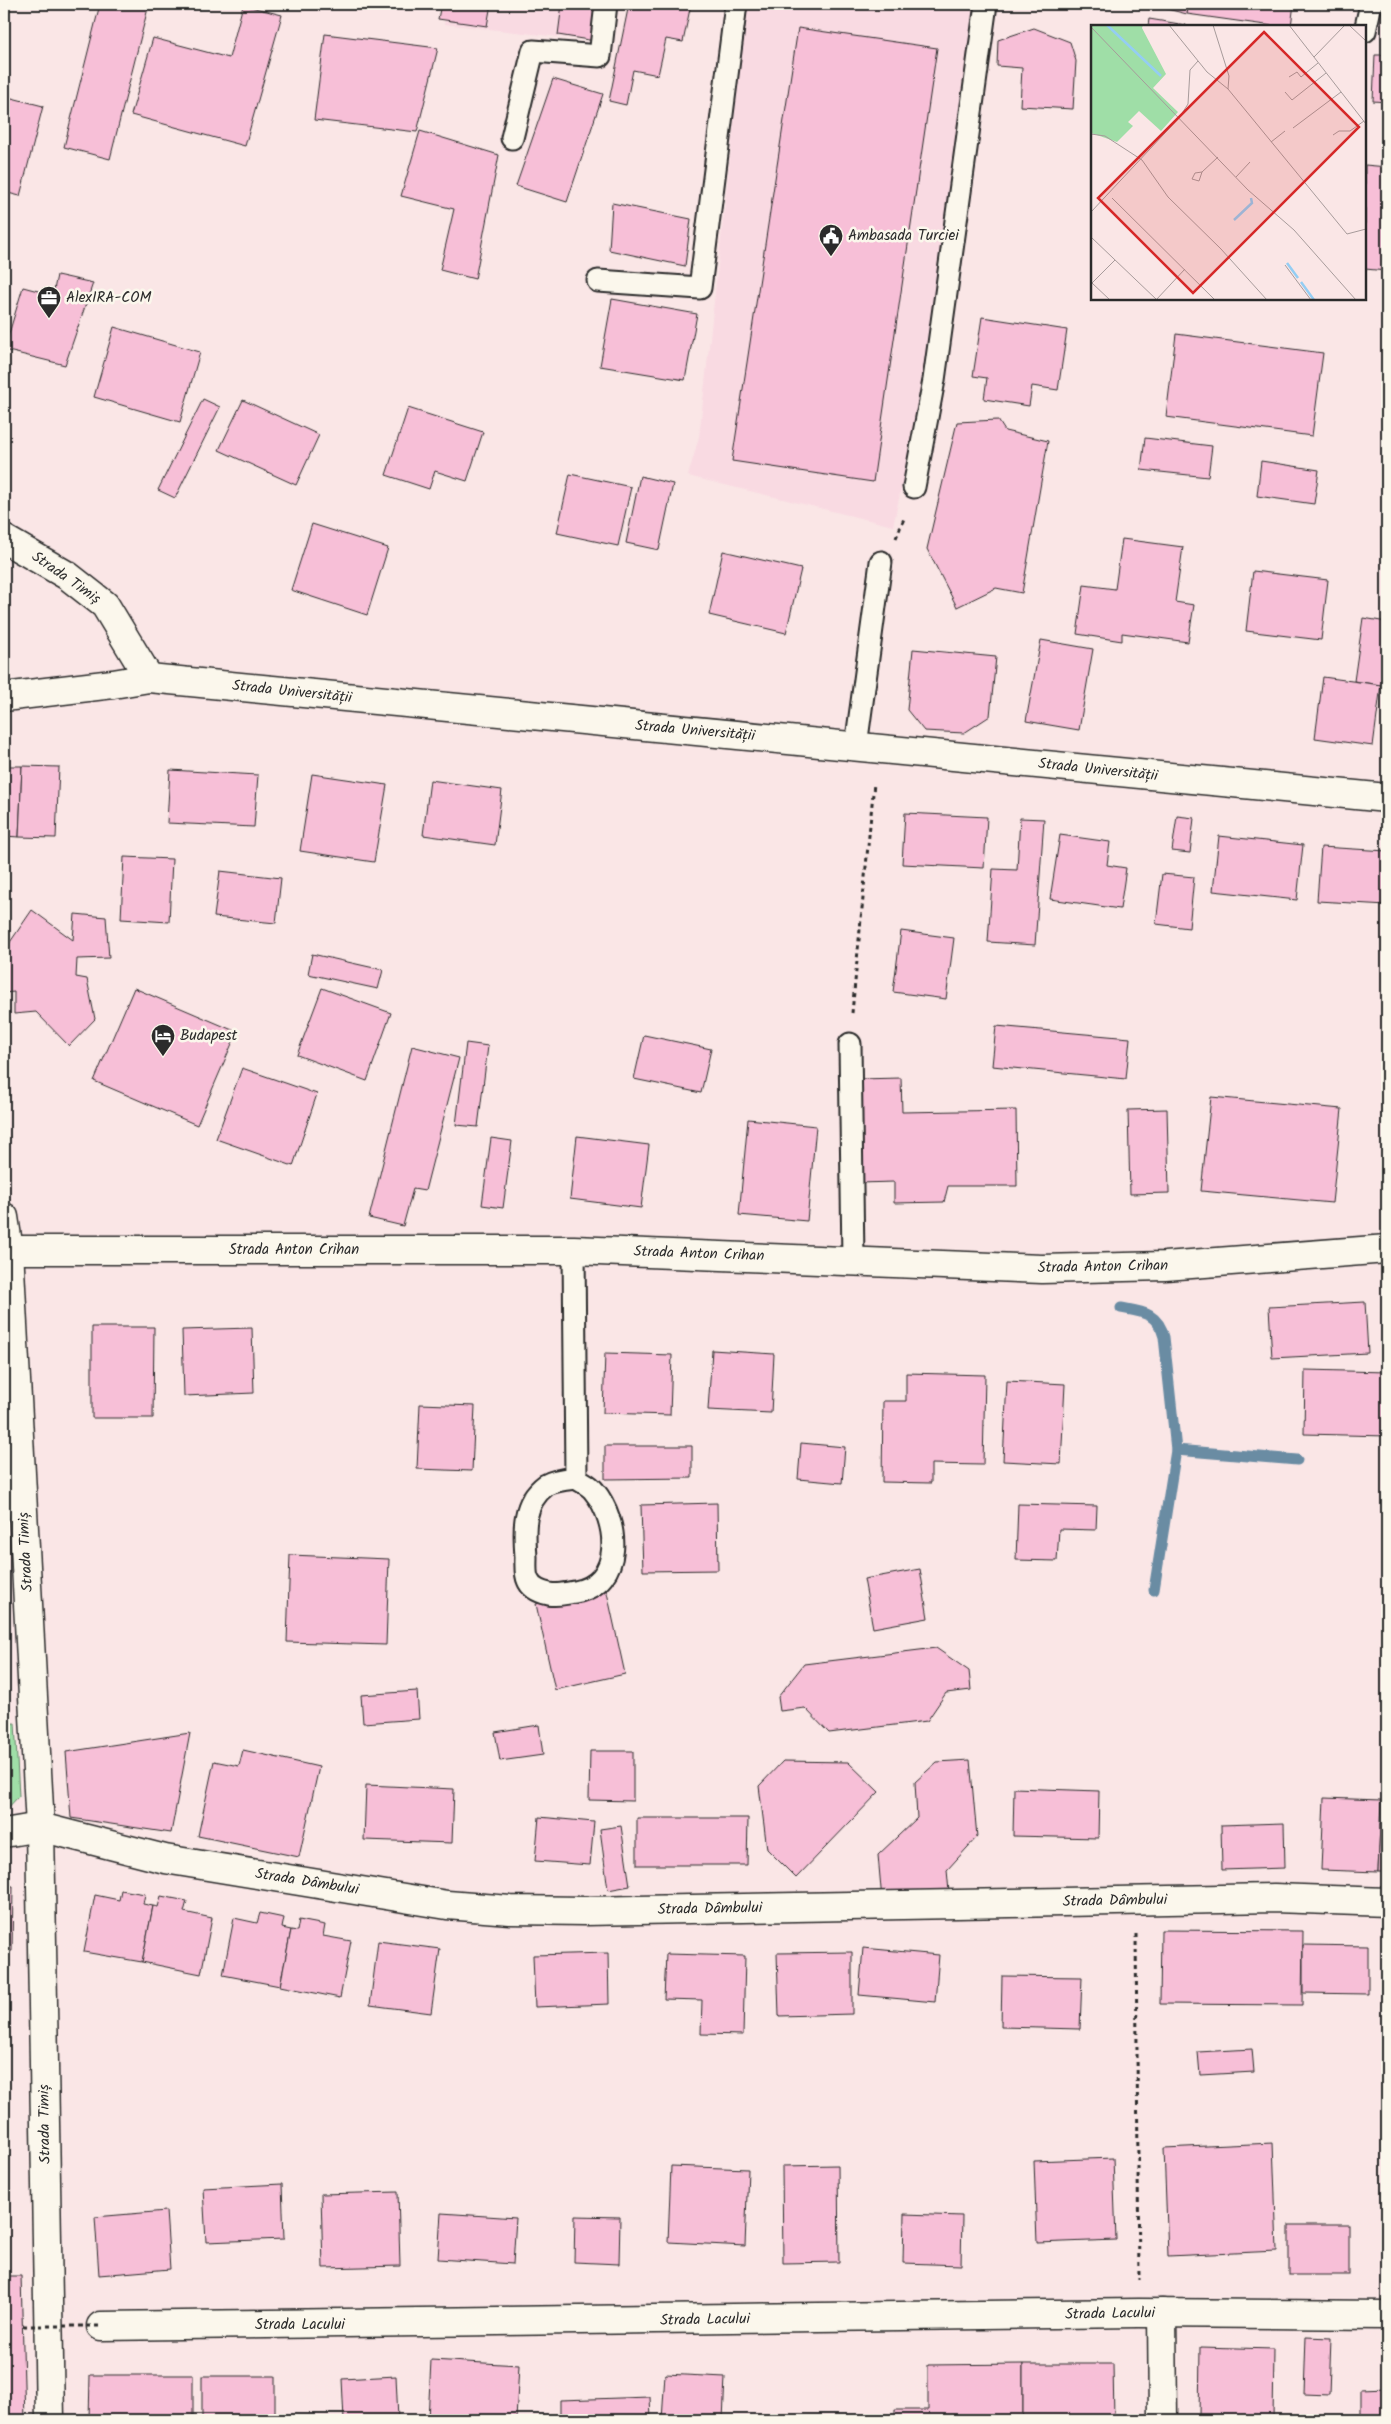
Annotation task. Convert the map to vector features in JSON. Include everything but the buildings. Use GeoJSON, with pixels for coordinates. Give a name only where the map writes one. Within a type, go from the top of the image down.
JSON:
{"type":"FeatureCollection","features":[{"type":"Feature","properties":{"kind":"street","name":"Strada Timiș"},"geometry":{"type":"LineString","coordinates":[[4,539],[68,576],[105,605],[149,678]]}},
{"type":"Feature","properties":{"kind":"street","name":"Strada Universității"},"geometry":{"type":"LineString","coordinates":[[4,697],[149,678],[1387,798]]}},
{"type":"Feature","properties":{"kind":"street","name":"Strada Timiș"},"geometry":{"type":"LineString","coordinates":[[4,1217],[40,1827],[50,2420]]}},
{"type":"Feature","properties":{"kind":"street","name":"Strada Anton Crihan"},"geometry":{"type":"LineString","coordinates":[[7,1250],[574,1250],[1052,1269],[1165,1266],[1387,1249]]}},
{"type":"Feature","properties":{"kind":"street"},"geometry":{"type":"LineString","coordinates":[[4,1833],[40,1827]]}},
{"type":"Feature","properties":{"kind":"street","name":"Strada Dâmbului"},"geometry":{"type":"LineString","coordinates":[[40,1827],[164,1859],[447,1905],[510,1910],[585,1911],[1274,1898],[1387,1902]]}},
{"type":"Feature","properties":{"kind":"street"},"geometry":{"type":"LineString","coordinates":[[1150,2313],[1163,2420]]}},
{"type":"Feature","properties":{"kind":"street","name":"Strada Lacului"},"geometry":{"type":"LineString","coordinates":[[101,2326],[1150,2313],[1387,2315]]}},
{"type":"Feature","properties":{"kind":"lane"},"geometry":{"type":"LineString","coordinates":[[512,138],[533,51],[600,56],[606,4]]}},
{"type":"Feature","properties":{"kind":"lane"},"geometry":{"type":"LineString","coordinates":[[598,281],[700,288],[736,4]]}},
{"type":"Feature","properties":{"kind":"lane"},"geometry":{"type":"LineString","coordinates":[[914,487],[934,380],[986,4]]}},
{"type":"Feature","properties":{"kind":"lane"},"geometry":{"type":"LineString","coordinates":[[1366,26],[1371,4]]}},
{"type":"Feature","properties":{"kind":"lane"},"geometry":{"type":"LineString","coordinates":[[867,748],[881,562]]}},
{"type":"Feature","properties":{"kind":"lane"},"geometry":{"type":"LineString","coordinates":[[850,1044],[853,1260]]}},
{"type":"Feature","properties":{"kind":"lane"},"geometry":{"type":"LineString","coordinates":[[574,1250],[576,1478]]}},
{"type":"Feature","properties":{"kind":"lane"},"geometry":{"type":"LineString","coordinates":[[576,1478],[593,1489],[602,1502],[612,1536],[611,1564],[605,1576],[594,1585],[582,1591],[550,1595],[534,1589],[527,1579],[524,1533],[526,1512],[532,1500],[547,1484],[576,1478]]}},
{"type":"Feature","properties":{"kind":"path"},"geometry":{"type":"LineString","coordinates":[[881,562],[901,530],[914,487]]}},
{"type":"Feature","properties":{"kind":"path"},"geometry":{"type":"LineString","coordinates":[[850,1044],[867,748]]}},
{"type":"Feature","properties":{"kind":"path"},"geometry":{"type":"LineString","coordinates":[[1135,1901],[1150,2313]]}},
{"type":"Feature","properties":{"kind":"path"},"geometry":{"type":"LineString","coordinates":[[23,2326],[101,2326]]}},
{"type":"Feature","properties":{"kind":"shaded area"},"geometry":{"type":"Polygon","coordinates":[[[449,4],[599,4],[595,41],[444,24],[449,4]]]}},
{"type":"Feature","properties":{"kind":"shaded area"},"geometry":{"type":"Polygon","coordinates":[[[747,4],[979,4],[921,398],[893,526],[688,476],[699,437],[747,4]]]}},
{"type":"Feature","properties":{"kind":"green space"},"geometry":{"type":"Polygon","coordinates":[[[15,1723],[19,1796],[4,1812],[4,1724],[15,1723]]]}},
{"type":"Feature","properties":{"kind":"waterway"},"geometry":{"type":"LineString","coordinates":[[1121,1308],[1143,1313],[1154,1318],[1164,1337],[1176,1450],[1154,1590]]}},
{"type":"Feature","properties":{"kind":"waterway"},"geometry":{"type":"LineString","coordinates":[[1176,1450],[1297,1460]]}},
{"type":"Feature","properties":{"kind":"place","name":"Ambasada Turciei"},"geometry":{"type":"Point","coordinates":[831,257]}},
{"type":"Feature","properties":{"kind":"place","name":"AlexIRA-COM"},"geometry":{"type":"Point","coordinates":[49,319]}},
{"type":"Feature","properties":{"kind":"place","name":"Budapest"},"geometry":{"type":"Point","coordinates":[163,1057]}}]}
